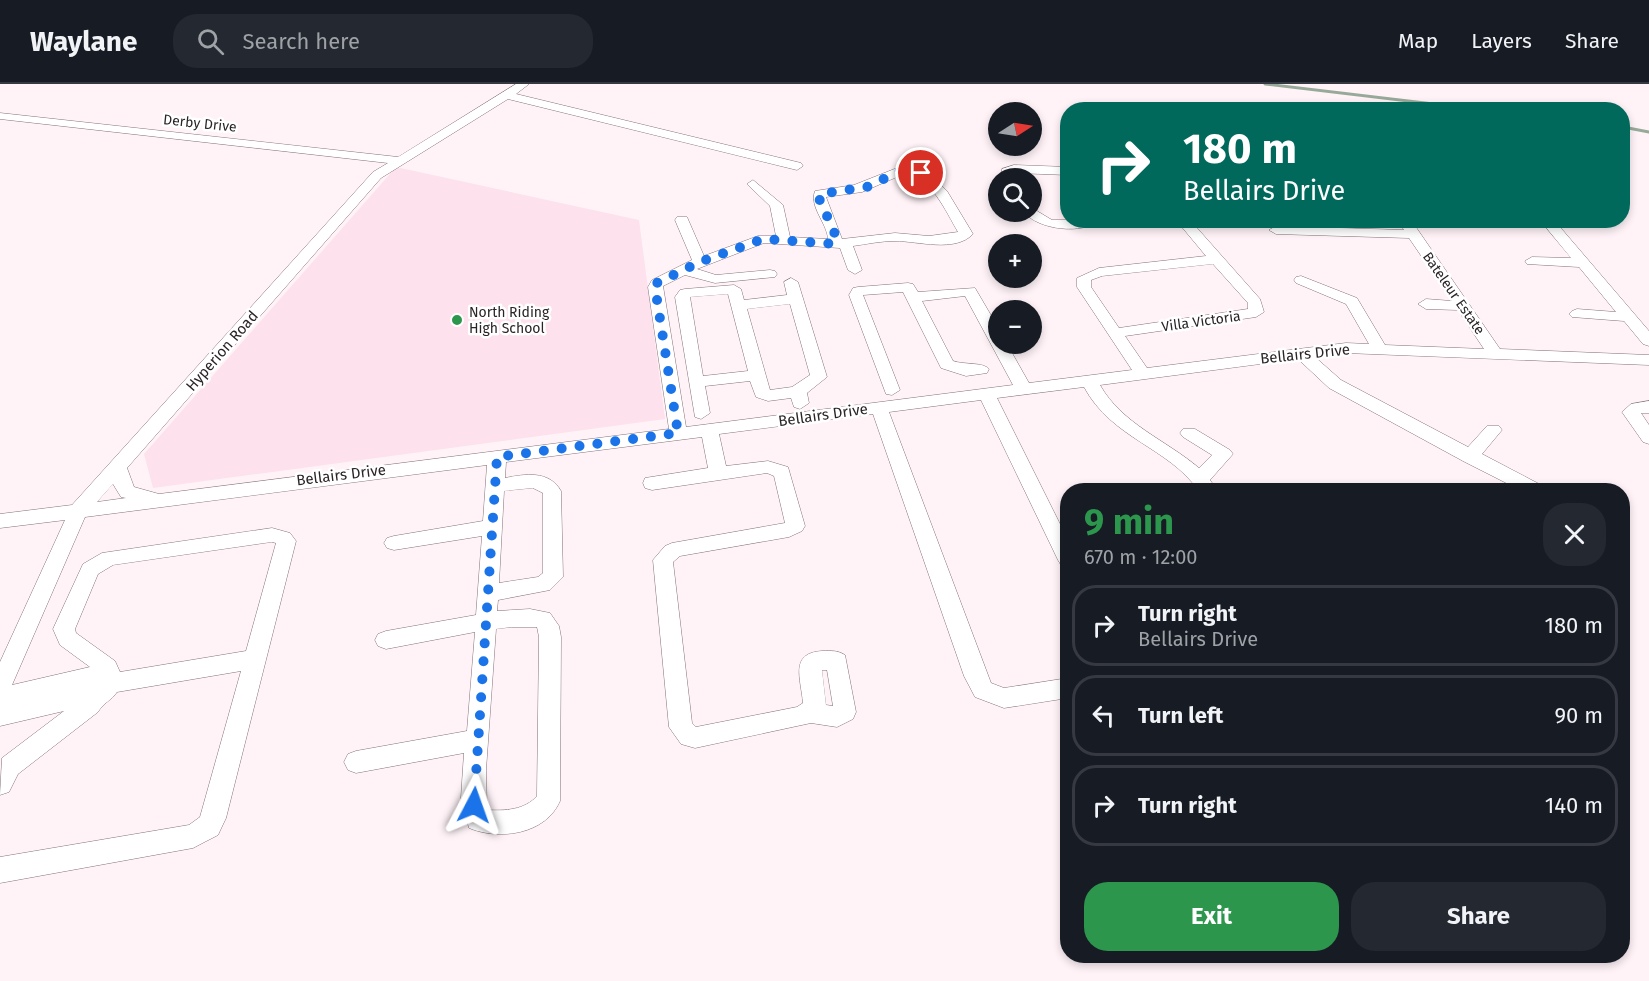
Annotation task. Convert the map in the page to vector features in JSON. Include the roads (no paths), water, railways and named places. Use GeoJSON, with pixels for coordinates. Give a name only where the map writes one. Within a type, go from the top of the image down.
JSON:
{"type":"FeatureCollection","features":[{"type":"Feature","properties":{"kind":"street","name":"Hyperion Road"},"geometry":{"type":"LineString","coordinates":[[0,687],[78,511],[377,175],[397,160],[524,84]]}},
{"type":"Feature","properties":{"kind":"street"},"geometry":{"type":"LineString","coordinates":[[506,95],[797,166]]}},
{"type":"Feature","properties":{"kind":"street","name":"Derby Drive"},"geometry":{"type":"LineString","coordinates":[[0,116],[397,160]]}},
{"type":"Feature","properties":{"kind":"street"},"geometry":{"type":"LineString","coordinates":[[678,433],[655,287],[657,283],[700,262],[763,239],[840,243],[895,237],[928,240],[953,239],[966,234],[942,194],[921,173],[902,170],[867,187],[820,194],[819,201],[840,243],[855,270]]}},
{"type":"Feature","properties":{"kind":"street"},"geometry":{"type":"LineString","coordinates":[[1042,170],[1060,171]]}},
{"type":"Feature","properties":{"kind":"street"},"geometry":{"type":"LineString","coordinates":[[753,184],[776,205],[784,239]]}},
{"type":"Feature","properties":{"kind":"street"},"geometry":{"type":"LineString","coordinates":[[344,191],[362,192]]}},
{"type":"Feature","properties":{"kind":"street"},"geometry":{"type":"LineString","coordinates":[[681,220],[700,262]]}},
{"type":"Feature","properties":{"kind":"street"},"geometry":{"type":"LineString","coordinates":[[1042,220],[1060,223]]}},
{"type":"Feature","properties":{"kind":"street","name":"Villa Victoria"},"geometry":{"type":"LineString","coordinates":[[1114,333],[1255,313],[1257,309],[1255,302],[1189,228]]}},
{"type":"Feature","properties":{"kind":"street","name":"Bateleur Estate"},"geometry":{"type":"LineString","coordinates":[[1409,228],[1495,353]]}},
{"type":"Feature","properties":{"kind":"street"},"geometry":{"type":"LineString","coordinates":[[1553,228],[1649,341]]}},
{"type":"Feature","properties":{"kind":"street"},"geometry":{"type":"LineString","coordinates":[[1276,230],[1412,234]]}},
{"type":"Feature","properties":{"kind":"street"},"geometry":{"type":"LineString","coordinates":[[1142,373],[1084,287],[1083,280],[1086,276],[1217,259]]}},
{"type":"Feature","properties":{"kind":"street"},"geometry":{"type":"LineString","coordinates":[[1532,261],[1581,263]]}},
{"type":"Feature","properties":{"kind":"street"},"geometry":{"type":"LineString","coordinates":[[684,270],[715,279],[770,274]]}},
{"type":"Feature","properties":{"kind":"street"},"geometry":{"type":"LineString","coordinates":[[1301,280],[1352,301],[1380,349]]}},
{"type":"Feature","properties":{"kind":"street"},"geometry":{"type":"LineString","coordinates":[[701,413],[682,295],[733,288],[756,375],[762,393],[766,396],[797,392],[819,377],[791,282]]}},
{"type":"Feature","properties":{"kind":"street"},"geometry":{"type":"LineString","coordinates":[[892,390],[855,293],[906,286],[910,288],[947,364],[966,371],[981,369]]}},
{"type":"Feature","properties":{"kind":"street"},"geometry":{"type":"LineString","coordinates":[[915,297],[970,291],[988,323]]}},
{"type":"Feature","properties":{"kind":"street"},"geometry":{"type":"LineString","coordinates":[[739,305],[796,299]]}},
{"type":"Feature","properties":{"kind":"street"},"geometry":{"type":"LineString","coordinates":[[1426,304],[1463,306]]}},
{"type":"Feature","properties":{"kind":"street"},"geometry":{"type":"LineString","coordinates":[[1577,314],[1629,317]]}},
{"type":"Feature","properties":{"kind":"street","name":"Bellairs Drive"},"geometry":{"type":"LineString","coordinates":[[0,521],[804,418],[1089,379],[1346,348],[1649,360]]}},
{"type":"Feature","properties":{"kind":"street"},"geometry":{"type":"LineString","coordinates":[[1301,353],[1335,384],[1469,457],[1504,483]]}},
{"type":"Feature","properties":{"kind":"street"},"geometry":{"type":"LineString","coordinates":[[1005,354],[1023,388]]}},
{"type":"Feature","properties":{"kind":"street"},"geometry":{"type":"LineString","coordinates":[[696,382],[756,375]]}},
{"type":"Feature","properties":{"kind":"street"},"geometry":{"type":"LineString","coordinates":[[1089,379],[1108,411],[1203,483]]}},
{"type":"Feature","properties":{"kind":"street"},"geometry":{"type":"LineString","coordinates":[[797,392],[804,418]]}},
{"type":"Feature","properties":{"kind":"street"},"geometry":{"type":"LineString","coordinates":[[986,393],[1060,544]]}},
{"type":"Feature","properties":{"kind":"street"},"geometry":{"type":"LineString","coordinates":[[879,407],[975,676],[983,690],[1004,698],[1060,689]]}},
{"type":"Feature","properties":{"kind":"street"},"geometry":{"type":"LineString","coordinates":[[1649,407],[1637,408],[1632,412],[1649,438]]}},
{"type":"Feature","properties":{"kind":"street"},"geometry":{"type":"LineString","coordinates":[[709,429],[718,473]]}},
{"type":"Feature","properties":{"kind":"street"},"geometry":{"type":"LineString","coordinates":[[1469,457],[1493,430]]}},
{"type":"Feature","properties":{"kind":"street"},"geometry":{"type":"LineString","coordinates":[[1189,434],[1231,457],[1205,483]]}},
{"type":"Feature","properties":{"kind":"street"},"geometry":{"type":"LineString","coordinates":[[386,640],[487,623],[536,617],[543,619],[548,626],[550,637],[550,782],[548,802],[540,810],[522,818],[490,823],[478,820],[474,805],[478,740],[487,623],[489,593],[497,457]]}},
{"type":"Feature","properties":{"kind":"street"},"geometry":{"type":"LineString","coordinates":[[652,483],[768,467],[778,468],[782,472],[795,526],[789,530],[672,551],[663,560],[681,727],[689,737],[695,738],[795,719],[810,713]]}},
{"type":"Feature","properties":{"kind":"street"},"geometry":{"type":"LineString","coordinates":[[118,468],[120,479],[128,492],[162,499]]}},
{"type":"Feature","properties":{"kind":"street"},"geometry":{"type":"LineString","coordinates":[[489,593],[543,584],[554,577],[552,491],[545,483],[534,481],[496,486]]}},
{"type":"Feature","properties":{"kind":"street"},"geometry":{"type":"LineString","coordinates":[[394,543],[493,527]]}},
{"type":"Feature","properties":{"kind":"street"},"geometry":{"type":"LineString","coordinates":[[0,784],[10,766],[90,705],[107,668],[68,639],[64,629],[90,569],[95,564],[109,558],[279,536],[286,542],[214,818],[201,832],[0,870]]}},
{"type":"Feature","properties":{"kind":"street"},"geometry":{"type":"LineString","coordinates":[[0,697],[99,685],[256,659]]}},
{"type":"Feature","properties":{"kind":"street"},"geometry":{"type":"LineString","coordinates":[[0,716],[99,685]]}},
{"type":"Feature","properties":{"kind":"street"},"geometry":{"type":"LineString","coordinates":[[356,762],[478,740]]}},
{"type":"Feature","properties":{"kind":"waterway"},"geometry":{"type":"LineString","coordinates":[[1265,84],[1417,102]]}},
{"type":"Feature","properties":{"kind":"waterway"},"geometry":{"type":"LineString","coordinates":[[1630,128],[1649,132]]}},
{"type":"Feature","properties":{"kind":"place","name":"North Riding High School"},"geometry":{"type":"Point","coordinates":[457,320]}}]}
